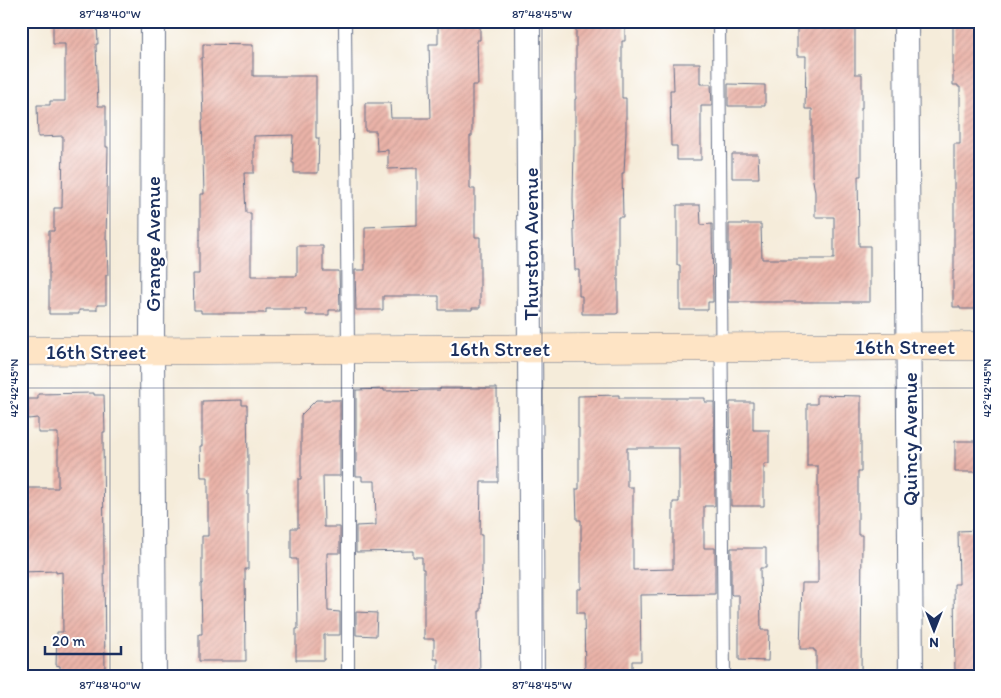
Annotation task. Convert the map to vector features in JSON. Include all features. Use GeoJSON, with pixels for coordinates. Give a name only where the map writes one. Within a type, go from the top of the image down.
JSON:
{"type":"FeatureCollection","features":[{"type":"Feature","properties":{"kind":"street","name":"Grange Avenue"},"geometry":{"type":"LineString","coordinates":[[153,21],[152,350],[154,677]]}},
{"type":"Feature","properties":{"kind":"street","name":"Thurston Avenue"},"geometry":{"type":"LineString","coordinates":[[528,21],[532,677]]}},
{"type":"Feature","properties":{"kind":"street","name":"Quincy Avenue"},"geometry":{"type":"LineString","coordinates":[[906,21],[911,677]]}},
{"type":"Feature","properties":{"kind":"street","name":"16th Street"},"geometry":{"type":"LineString","coordinates":[[21,351],[980,346]]}},
{"type":"Feature","properties":{"kind":"lane"},"geometry":{"type":"LineString","coordinates":[[345,21],[348,677]]}},
{"type":"Feature","properties":{"kind":"lane"},"geometry":{"type":"LineString","coordinates":[[719,21],[724,677]]}},
{"type":"Feature","properties":{"kind":"building"},"geometry":{"type":"Polygon","coordinates":[[[53,21],[97,21],[98,106],[106,106],[106,147],[108,147],[106,240],[108,275],[106,275],[106,305],[97,305],[97,310],[79,310],[79,314],[49,314],[49,231],[54,231],[54,208],[62,208],[63,136],[38,137],[37,105],[50,105],[50,101],[65,101],[65,44],[53,44],[53,21]]]}},
{"type":"Feature","properties":{"kind":"building"},"geometry":{"type":"Polygon","coordinates":[[[438,21],[480,21],[480,40],[477,40],[478,85],[472,85],[470,189],[475,189],[475,237],[480,237],[480,308],[472,308],[472,310],[439,310],[439,296],[383,296],[383,310],[356,310],[355,270],[365,270],[365,227],[417,225],[417,168],[388,169],[388,150],[377,151],[376,131],[365,131],[365,103],[390,103],[391,118],[431,118],[429,44],[438,44],[438,21]]]}},
{"type":"Feature","properties":{"kind":"building"},"geometry":{"type":"Polygon","coordinates":[[[576,21],[625,21],[625,41],[622,41],[622,98],[626,98],[626,133],[624,173],[622,173],[623,217],[618,217],[618,313],[616,314],[582,314],[582,296],[579,296],[579,270],[575,270],[573,199],[576,21]]]}},
{"type":"Feature","properties":{"kind":"building"},"geometry":{"type":"Polygon","coordinates":[[[797,21],[855,21],[855,74],[862,74],[861,176],[858,176],[859,246],[870,246],[870,302],[729,302],[729,224],[761,224],[762,259],[834,259],[834,217],[815,217],[815,192],[812,175],[812,109],[805,109],[806,56],[797,56],[797,21]]]}},
{"type":"Feature","properties":{"kind":"building"},"geometry":{"type":"Polygon","coordinates":[[[953,21],[980,21],[980,309],[953,307],[954,144],[960,144],[960,87],[953,85],[953,21]]]}},
{"type":"Feature","properties":{"kind":"building"},"geometry":{"type":"Polygon","coordinates":[[[203,44],[253,45],[253,76],[316,76],[316,138],[319,138],[318,173],[294,173],[294,163],[292,163],[293,135],[254,136],[254,173],[244,173],[246,213],[251,213],[251,276],[297,276],[297,246],[323,246],[323,271],[339,271],[340,310],[329,310],[329,315],[306,315],[306,309],[266,309],[266,313],[201,313],[201,310],[194,310],[193,274],[199,274],[200,194],[204,194],[201,58],[203,58],[203,44]]]}},
{"type":"Feature","properties":{"kind":"building"},"geometry":{"type":"Polygon","coordinates":[[[673,63],[700,63],[700,84],[711,84],[712,106],[701,106],[701,160],[677,160],[677,146],[671,146],[670,90],[674,90],[673,63]]]}},
{"type":"Feature","properties":{"kind":"building"},"geometry":{"type":"Polygon","coordinates":[[[728,84],[765,85],[765,106],[728,106],[728,84]]]}},
{"type":"Feature","properties":{"kind":"building"},"geometry":{"type":"Polygon","coordinates":[[[732,154],[758,154],[759,178],[732,178],[732,154]]]}},
{"type":"Feature","properties":{"kind":"building"},"geometry":{"type":"Polygon","coordinates":[[[677,205],[700,205],[701,225],[712,224],[713,302],[708,302],[708,310],[680,310],[680,265],[677,265],[677,205]]]}},
{"type":"Feature","properties":{"kind":"building"},"geometry":{"type":"Polygon","coordinates":[[[440,388],[497,388],[498,482],[481,482],[480,677],[438,677],[438,659],[434,659],[434,639],[424,639],[424,569],[422,569],[422,557],[413,557],[413,551],[356,552],[356,526],[376,525],[375,481],[362,481],[362,476],[356,476],[356,390],[440,390],[440,388]]]}},
{"type":"Feature","properties":{"kind":"building"},"geometry":{"type":"Polygon","coordinates":[[[94,393],[94,395],[104,395],[105,677],[60,677],[60,666],[56,665],[57,632],[63,632],[62,572],[21,572],[21,488],[58,488],[58,433],[38,433],[38,418],[28,419],[28,399],[38,399],[38,394],[94,393]]]}},
{"type":"Feature","properties":{"kind":"building"},"geometry":{"type":"Polygon","coordinates":[[[619,395],[619,398],[705,398],[705,402],[714,402],[715,506],[704,506],[704,548],[715,548],[715,594],[640,595],[641,661],[632,661],[632,677],[585,677],[584,613],[577,613],[577,589],[581,589],[581,520],[577,520],[576,489],[579,489],[578,396],[619,395]],[[627,448],[627,487],[633,487],[633,570],[673,569],[673,502],[679,502],[679,448],[627,448]]]}},
{"type":"Feature","properties":{"kind":"building"},"geometry":{"type":"Polygon","coordinates":[[[817,395],[861,396],[861,472],[858,472],[858,535],[862,535],[861,677],[816,677],[816,651],[814,649],[800,649],[802,583],[818,583],[818,466],[807,466],[807,404],[817,404],[817,395]]]}},
{"type":"Feature","properties":{"kind":"building"},"geometry":{"type":"Polygon","coordinates":[[[242,400],[242,405],[247,405],[248,461],[248,569],[245,569],[246,661],[199,661],[199,634],[202,634],[202,536],[208,536],[208,477],[201,477],[202,401],[242,400]]]}},
{"type":"Feature","properties":{"kind":"building"},"geometry":{"type":"Polygon","coordinates":[[[316,400],[340,400],[340,476],[323,476],[324,527],[340,527],[340,553],[327,553],[328,611],[340,612],[340,635],[324,635],[324,660],[296,660],[296,629],[298,629],[297,559],[291,559],[291,528],[298,528],[298,479],[301,479],[301,415],[316,400]]]}},
{"type":"Feature","properties":{"kind":"building"},"geometry":{"type":"Polygon","coordinates":[[[730,402],[753,402],[753,430],[769,430],[769,464],[764,464],[764,506],[731,506],[730,402]]]}},
{"type":"Feature","properties":{"kind":"building"},"geometry":{"type":"Polygon","coordinates":[[[955,441],[980,441],[980,472],[955,472],[955,441]]]}},
{"type":"Feature","properties":{"kind":"building"},"geometry":{"type":"Polygon","coordinates":[[[980,530],[980,677],[955,677],[954,584],[959,584],[958,531],[980,530]]]}},
{"type":"Feature","properties":{"kind":"building"},"geometry":{"type":"Polygon","coordinates":[[[731,548],[766,548],[766,568],[760,568],[761,630],[769,630],[768,661],[739,660],[739,595],[731,594],[731,548]]]}},
{"type":"Feature","properties":{"kind":"building"},"geometry":{"type":"Polygon","coordinates":[[[356,612],[377,613],[376,636],[356,635],[356,612]]]}}]}
